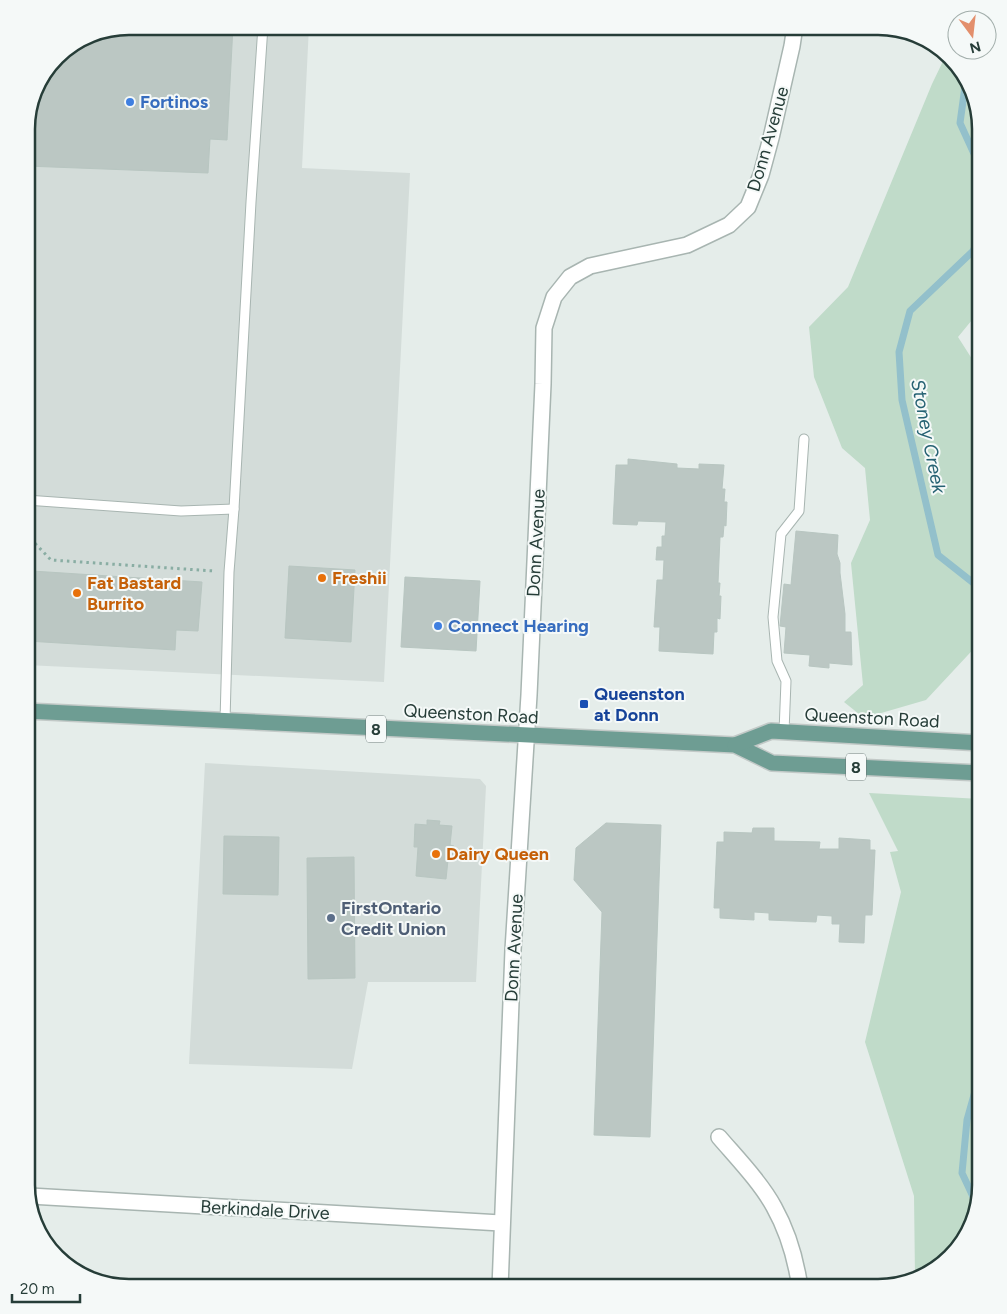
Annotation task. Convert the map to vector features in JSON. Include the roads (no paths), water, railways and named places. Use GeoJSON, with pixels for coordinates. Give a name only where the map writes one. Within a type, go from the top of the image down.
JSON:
{"type":"FeatureCollection","features":[{"type":"Feature","properties":{"kind":"main road","name":"Queenston Road"},"geometry":{"type":"LineString","coordinates":[[35,711],[734,745],[772,763],[972,773]]}},
{"type":"Feature","properties":{"kind":"main road","name":"Queenston Road"},"geometry":{"type":"LineString","coordinates":[[734,745],[771,731],[972,742]]}},
{"type":"Feature","properties":{"kind":"street","name":"Donn Avenue"},"geometry":{"type":"LineString","coordinates":[[500,1279],[513,950],[526,736],[543,394],[544,328],[554,297],[570,277],[590,266],[687,245],[729,225],[748,207],[761,175],[771,138],[794,35]]}},
{"type":"Feature","properties":{"kind":"street"},"geometry":{"type":"LineString","coordinates":[[719,1137],[745,1167],[774,1206],[791,1244],[798,1279]]}},
{"type":"Feature","properties":{"kind":"street","name":"Berkindale Drive"},"geometry":{"type":"LineString","coordinates":[[36,1196],[501,1223]]}},
{"type":"Feature","properties":{"kind":"lane"},"geometry":{"type":"LineString","coordinates":[[225,721],[229,572],[262,35]]}},
{"type":"Feature","properties":{"kind":"lane"},"geometry":{"type":"LineString","coordinates":[[784,732],[786,681],[777,661],[773,617],[781,534],[799,511],[804,439]]}},
{"type":"Feature","properties":{"kind":"lane"},"geometry":{"type":"LineString","coordinates":[[35,501],[182,510],[234,509]]}},
{"type":"Feature","properties":{"kind":"waterway","name":"Stoney Creek"},"geometry":{"type":"LineString","coordinates":[[964,92],[960,123],[972,149]]}},
{"type":"Feature","properties":{"kind":"waterway","name":"Stoney Creek"},"geometry":{"type":"LineString","coordinates":[[972,252],[910,311],[899,352],[902,400],[938,555],[972,582]]}},
{"type":"Feature","properties":{"kind":"waterway","name":"Stoney Creek"},"geometry":{"type":"LineString","coordinates":[[971,1193],[962,1173],[967,1120],[972,1102]]}},
{"type":"Feature","properties":{"kind":"place","name":"Fortinos"},"geometry":{"type":"Point","coordinates":[130,102]}},
{"type":"Feature","properties":{"kind":"place","name":"Freshii"},"geometry":{"type":"Point","coordinates":[322,578]}},
{"type":"Feature","properties":{"kind":"place","name":"Fat Bastard Burrito"},"geometry":{"type":"Point","coordinates":[77,593]}},
{"type":"Feature","properties":{"kind":"place","name":"Connect Hearing"},"geometry":{"type":"Point","coordinates":[438,626]}},
{"type":"Feature","properties":{"kind":"place","name":"Queenston at Donn"},"geometry":{"type":"Point","coordinates":[584,704]}},
{"type":"Feature","properties":{"kind":"place","name":"Dairy Queen"},"geometry":{"type":"Point","coordinates":[436,854]}},
{"type":"Feature","properties":{"kind":"place","name":"FirstOntario Credit Union"},"geometry":{"type":"Point","coordinates":[331,918]}}]}
